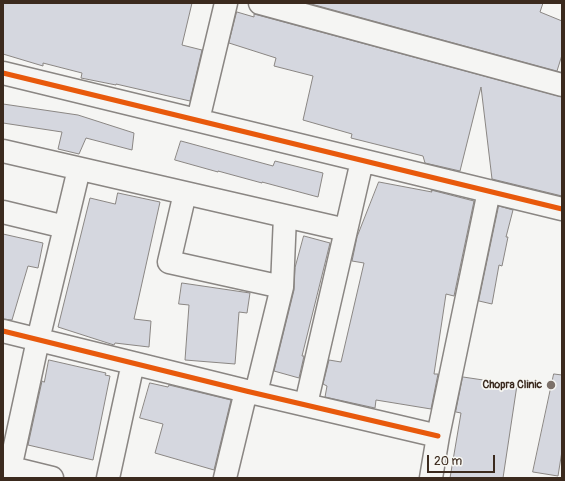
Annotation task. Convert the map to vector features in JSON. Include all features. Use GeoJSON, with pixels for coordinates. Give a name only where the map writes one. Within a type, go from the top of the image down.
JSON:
{"type":"FeatureCollection","features":[{"type":"Feature","properties":{"kind":"street"},"geometry":{"type":"LineString","coordinates":[[198,120],[226,3]]}},
{"type":"Feature","properties":{"kind":"street"},"geometry":{"type":"LineString","coordinates":[[260,3],[562,85]]}},
{"type":"Feature","properties":{"kind":"street"},"geometry":{"type":"LineString","coordinates":[[3,73],[562,209]]}},
{"type":"Feature","properties":{"kind":"street"},"geometry":{"type":"LineString","coordinates":[[3,152],[346,230]]}},
{"type":"Feature","properties":{"kind":"street"},"geometry":{"type":"LineString","coordinates":[[306,404],[362,161]]}},
{"type":"Feature","properties":{"kind":"street"},"geometry":{"type":"LineString","coordinates":[[52,478],[7,470],[79,169]]}},
{"type":"Feature","properties":{"kind":"street"},"geometry":{"type":"LineString","coordinates":[[431,478],[438,436],[489,191]]}},
{"type":"Feature","properties":{"kind":"street"},"geometry":{"type":"LineString","coordinates":[[185,193],[169,262],[282,287]]}},
{"type":"Feature","properties":{"kind":"street"},"geometry":{"type":"LineString","coordinates":[[3,212],[65,227]]}},
{"type":"Feature","properties":{"kind":"street"},"geometry":{"type":"LineString","coordinates":[[225,478],[282,287],[285,216]]}},
{"type":"Feature","properties":{"kind":"street"},"geometry":{"type":"LineString","coordinates":[[3,331],[438,436]]}},
{"type":"Feature","properties":{"kind":"street"},"geometry":{"type":"LineString","coordinates":[[108,478],[133,363]]}},
{"type":"Feature","properties":{"kind":"building"},"geometry":{"type":"Polygon","coordinates":[[[3,3],[192,3],[182,45],[202,50],[190,101],[116,84],[81,78],[82,73],[43,63],[43,66],[3,54],[3,3]]]}},
{"type":"Feature","properties":{"kind":"building"},"geometry":{"type":"Polygon","coordinates":[[[308,3],[543,3],[540,12],[562,21],[562,55],[557,71],[308,3]]]}},
{"type":"Feature","properties":{"kind":"building"},"geometry":{"type":"Polygon","coordinates":[[[237,12],[254,17],[254,14],[562,97],[562,196],[492,179],[481,87],[460,171],[425,163],[423,156],[351,138],[352,134],[303,120],[313,76],[274,66],[276,58],[229,43],[237,12]]]}},
{"type":"Feature","properties":{"kind":"building"},"geometry":{"type":"Polygon","coordinates":[[[3,104],[78,115],[134,133],[132,150],[86,138],[79,154],[58,149],[62,132],[3,123],[3,104]]]}},
{"type":"Feature","properties":{"kind":"building"},"geometry":{"type":"Polygon","coordinates":[[[181,141],[273,166],[275,161],[323,173],[318,197],[175,160],[181,141]]]}},
{"type":"Feature","properties":{"kind":"building"},"geometry":{"type":"Polygon","coordinates":[[[379,182],[432,192],[431,190],[474,201],[454,296],[446,294],[434,374],[438,374],[431,409],[376,400],[375,408],[325,397],[327,386],[323,384],[329,360],[341,362],[364,263],[352,261],[357,237],[379,182]]]}},
{"type":"Feature","properties":{"kind":"building"},"geometry":{"type":"Polygon","coordinates":[[[118,193],[160,202],[134,319],[151,321],[149,347],[115,343],[114,345],[58,327],[90,198],[115,204],[118,193]]]}},
{"type":"Feature","properties":{"kind":"building"},"geometry":{"type":"Polygon","coordinates":[[[499,206],[513,210],[506,237],[508,237],[502,266],[499,265],[492,304],[479,301],[499,206]]]}},
{"type":"Feature","properties":{"kind":"building"},"geometry":{"type":"Polygon","coordinates":[[[3,234],[43,243],[38,268],[28,266],[12,320],[3,319],[3,234]]]}},
{"type":"Feature","properties":{"kind":"building"},"geometry":{"type":"Polygon","coordinates":[[[304,236],[330,243],[302,356],[304,356],[299,378],[274,371],[294,290],[295,268],[304,236]]]}},
{"type":"Feature","properties":{"kind":"building"},"geometry":{"type":"Polygon","coordinates":[[[182,283],[250,293],[247,313],[239,312],[235,364],[185,360],[189,305],[179,304],[182,283]]]}},
{"type":"Feature","properties":{"kind":"building"},"geometry":{"type":"Polygon","coordinates":[[[49,360],[106,373],[105,375],[110,376],[93,460],[28,445],[42,381],[44,382],[49,360]]]}},
{"type":"Feature","properties":{"kind":"building"},"geometry":{"type":"Polygon","coordinates":[[[554,374],[562,375],[562,451],[558,476],[533,472],[554,374]]]}},
{"type":"Feature","properties":{"kind":"building"},"geometry":{"type":"Polygon","coordinates":[[[463,377],[517,385],[503,478],[450,478],[461,413],[456,412],[463,377]]]}},
{"type":"Feature","properties":{"kind":"building"},"geometry":{"type":"Polygon","coordinates":[[[150,383],[168,387],[169,385],[231,400],[214,470],[155,453],[163,424],[140,418],[150,383]]]}},
{"type":"Feature","properties":{"kind":"cycle path"},"geometry":{"type":"LineString","coordinates":[[3,73],[562,209]]}},
{"type":"Feature","properties":{"kind":"cycle path"},"geometry":{"type":"LineString","coordinates":[[3,331],[246,391],[438,436]]}},
{"type":"Feature","properties":{"kind":"place","name":"Chopra Clinic"},"geometry":{"type":"Point","coordinates":[551,385]}}]}
